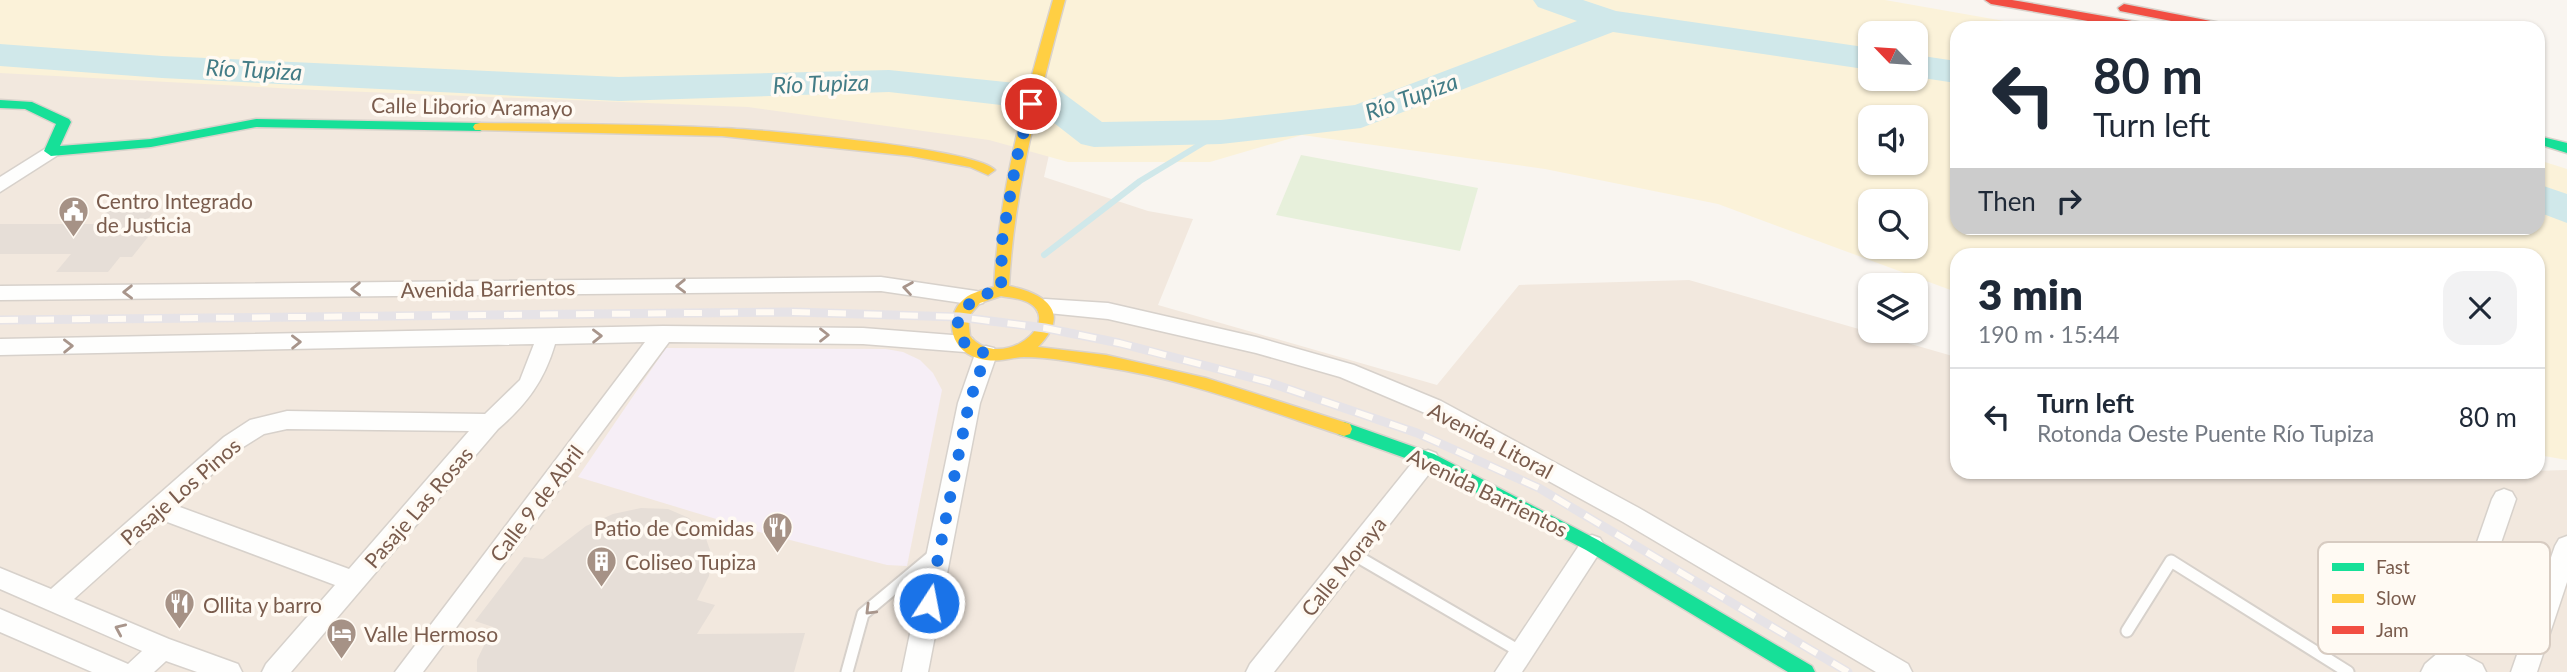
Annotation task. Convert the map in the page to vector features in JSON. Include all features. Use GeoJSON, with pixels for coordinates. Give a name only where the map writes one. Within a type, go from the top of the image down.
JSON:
{"type":"FeatureCollection","features":[{"type":"Feature","properties":{"kind":"main road"},"geometry":{"type":"LineString","coordinates":[[1001,290],[1002,241],[1017,157],[1059,0]]}},
{"type":"Feature","properties":{"kind":"main road"},"geometry":{"type":"LineString","coordinates":[[1991,0],[2080,6],[2180,21]]}},
{"type":"Feature","properties":{"kind":"main road"},"geometry":{"type":"LineString","coordinates":[[2080,6],[2127,21]]}},
{"type":"Feature","properties":{"kind":"main road"},"geometry":{"type":"LineString","coordinates":[[0,104],[27,106],[64,122],[51,151]]}},
{"type":"Feature","properties":{"kind":"main road","name":"Calle Liborio Aramayo"},"geometry":{"type":"LineString","coordinates":[[51,151],[151,143],[256,123],[722,132],[911,151],[974,163],[988,170]]}},
{"type":"Feature","properties":{"kind":"main road"},"geometry":{"type":"LineString","coordinates":[[2545,125],[2567,132]]}},
{"type":"Feature","properties":{"kind":"main road"},"geometry":{"type":"LineString","coordinates":[[2545,142],[2567,148]]}},
{"type":"Feature","properties":{"kind":"main road"},"geometry":{"type":"LineString","coordinates":[[1001,290],[1029,293],[1045,307],[1048,317],[1040,337],[1020,351],[1005,355],[986,354],[965,344],[957,326],[959,317],[976,299],[1001,290]]}},
{"type":"Feature","properties":{"kind":"main road","name":"Avenida Barrientos"},"geometry":{"type":"LineString","coordinates":[[1020,351],[1106,361],[1206,384],[1323,421],[1428,459],[1592,545],[1805,672]]}},
{"type":"Feature","properties":{"kind":"street"},"geometry":{"type":"LineString","coordinates":[[0,186],[51,151]]}},
{"type":"Feature","properties":{"kind":"street","name":"Avenida Barrientos"},"geometry":{"type":"LineString","coordinates":[[0,293],[881,284],[976,299]]}},
{"type":"Feature","properties":{"kind":"street","name":"Avenida Litoral"},"geometry":{"type":"LineString","coordinates":[[1045,307],[1108,311],[1256,345],[1346,371],[1433,407],[1631,515],[1899,672]]}},
{"type":"Feature","properties":{"kind":"street"},"geometry":{"type":"LineString","coordinates":[[0,347],[663,334],[863,336],[965,344]]}},
{"type":"Feature","properties":{"kind":"street","name":"Calle 9 de Abril"},"geometry":{"type":"LineString","coordinates":[[408,672],[663,334]]}},
{"type":"Feature","properties":{"kind":"street","name":"Pasaje Las Rosas"},"geometry":{"type":"LineString","coordinates":[[275,672],[490,423],[526,390],[537,374],[547,337]]}},
{"type":"Feature","properties":{"kind":"street"},"geometry":{"type":"LineString","coordinates":[[915,672],[969,403],[986,354]]}},
{"type":"Feature","properties":{"kind":"street","name":"Pasaje Los Pinos"},"geometry":{"type":"LineString","coordinates":[[55,600],[232,443],[258,426],[287,420],[490,423]]}},
{"type":"Feature","properties":{"kind":"street","name":"Calle Moraya"},"geometry":{"type":"LineString","coordinates":[[1259,672],[1428,459]]}},
{"type":"Feature","properties":{"kind":"street"},"geometry":{"type":"LineString","coordinates":[[2488,542],[2504,499]]}},
{"type":"Feature","properties":{"kind":"street"},"geometry":{"type":"LineString","coordinates":[[160,509],[354,581]]}},
{"type":"Feature","properties":{"kind":"street"},"geometry":{"type":"LineString","coordinates":[[1515,662],[1592,545]]}},
{"type":"Feature","properties":{"kind":"street"},"geometry":{"type":"LineString","coordinates":[[2550,596],[2567,546]]}},
{"type":"Feature","properties":{"kind":"street"},"geometry":{"type":"LineString","coordinates":[[0,578],[162,648],[229,672]]}},
{"type":"Feature","properties":{"kind":"street"},"geometry":{"type":"LineString","coordinates":[[0,620],[120,672]]}},
{"type":"Feature","properties":{"kind":"street"},"geometry":{"type":"LineString","coordinates":[[137,672],[162,648]]}},
{"type":"Feature","properties":{"kind":"street"},"geometry":{"type":"LineString","coordinates":[[2524,672],[2530,654]]}},
{"type":"Feature","properties":{"kind":"street"},"geometry":{"type":"LineString","coordinates":[[2442,665],[2473,672]]}},
{"type":"Feature","properties":{"kind":"lane"},"geometry":{"type":"LineString","coordinates":[[847,672],[863,614],[940,550]]}},
{"type":"Feature","properties":{"kind":"lane"},"geometry":{"type":"LineString","coordinates":[[1353,554],[1515,662]]}},
{"type":"Feature","properties":{"kind":"lane"},"geometry":{"type":"LineString","coordinates":[[2127,631],[2171,561],[2318,653]]}},
{"type":"Feature","properties":{"kind":"lane"},"geometry":{"type":"LineString","coordinates":[[2319,654],[2348,672]]}},
{"type":"Feature","properties":{"kind":"shaded area"},"geometry":{"type":"Polygon","coordinates":[[[0,0],[1084,0],[1044,177],[1148,211],[1193,219],[1158,305],[1437,385],[1519,285],[1689,280],[1858,329],[1858,343],[1907,343],[1950,355],[1950,479],[2545,479],[2545,471],[2567,470],[2567,672],[0,672],[0,0]]]}},
{"type":"Feature","properties":{"kind":"shaded area"},"geometry":{"type":"Polygon","coordinates":[[[666,348],[886,349],[903,352],[920,360],[933,373],[942,390],[907,566],[887,565],[759,532],[578,477],[666,348]]]}},
{"type":"Feature","properties":{"kind":"green space"},"geometry":{"type":"Polygon","coordinates":[[[1301,155],[1478,188],[1460,251],[1276,215],[1301,155]]]}},
{"type":"Feature","properties":{"kind":"sand"},"geometry":{"type":"Polygon","coordinates":[[[0,0],[1885,0],[2004,21],[1950,21],[1950,235],[2545,235],[2545,162],[2567,169],[2567,460],[2545,456],[2545,248],[1950,248],[1950,290],[1928,282],[1928,273],[1905,273],[1867,259],[1928,259],[1928,189],[1858,189],[1858,256],[1718,204],[1545,169],[1302,135],[1210,162],[1068,162],[989,140],[748,107],[316,90],[0,73],[0,0]]]}},
{"type":"Feature","properties":{"kind":"building","name":"Centro Integrado de Justicia"},"geometry":{"type":"Polygon","coordinates":[[[112,206],[158,206],[146,222],[160,222],[132,257],[120,257],[108,272],[56,272],[71,254],[0,254],[0,224],[96,224],[112,206]]]}},
{"type":"Feature","properties":{"kind":"building","name":"Coliseo Tupiza"},"geometry":{"type":"Polygon","coordinates":[[[641,508],[668,509],[689,518],[704,533],[711,553],[709,576],[697,600],[715,605],[697,634],[805,633],[794,672],[477,672],[477,660],[493,627],[475,621],[524,557],[543,559],[586,526],[613,514],[641,508]]]}},
{"type":"Feature","properties":{"kind":"waterway","name":"Río Tupiza"},"geometry":{"type":"LineString","coordinates":[[1550,0],[1610,21]]}},
{"type":"Feature","properties":{"kind":"waterway","name":"Río Tupiza"},"geometry":{"type":"LineString","coordinates":[[0,55],[162,67],[619,89],[889,81],[1046,98],[1094,135],[1221,132],[1361,116],[1610,21]]}},
{"type":"Feature","properties":{"kind":"waterway","name":"Río Tupiza"},"geometry":{"type":"LineString","coordinates":[[1610,21],[1858,57]]}},
{"type":"Feature","properties":{"kind":"waterway","name":"Río Tupiza"},"geometry":{"type":"LineString","coordinates":[[1928,68],[1950,71]]}},
{"type":"Feature","properties":{"kind":"waterway"},"geometry":{"type":"LineString","coordinates":[[1044,255],[1140,181],[1221,132]]}},
{"type":"Feature","properties":{"kind":"waterway","name":"Río Tupiza"},"geometry":{"type":"LineString","coordinates":[[2545,200],[2567,209]]}},
{"type":"Feature","properties":{"kind":"railway"},"geometry":{"type":"LineString","coordinates":[[0,320],[793,312],[959,317],[1045,328],[1119,343],[1268,382],[1417,433],[1539,488],[1848,672]]}},
{"type":"Feature","properties":{"kind":"traffic: fast"},"geometry":{"type":"LineString","coordinates":[[0,104],[27,105],[64,122],[51,151],[151,143],[256,123],[480,127]]}},
{"type":"Feature","properties":{"kind":"traffic: fast"},"geometry":{"type":"LineString","coordinates":[[2545,142],[2567,148]]}},
{"type":"Feature","properties":{"kind":"traffic: fast"},"geometry":{"type":"LineString","coordinates":[[1344,429],[1428,459],[1592,545],[1805,672]]}},
{"type":"Feature","properties":{"kind":"traffic: slow"},"geometry":{"type":"LineString","coordinates":[[1001,290],[1013,179],[1059,0]]}},
{"type":"Feature","properties":{"kind":"traffic: slow"},"geometry":{"type":"LineString","coordinates":[[480,127],[722,132],[911,151],[974,163],[988,170]]}},
{"type":"Feature","properties":{"kind":"traffic: slow"},"geometry":{"type":"LineString","coordinates":[[1001,290],[1029,296],[1044,306],[1047,319],[1042,333],[1030,345],[1013,354],[995,356],[976,351],[969,346],[963,339],[959,325],[960,317],[968,304],[1001,290]]}},
{"type":"Feature","properties":{"kind":"traffic: slow"},"geometry":{"type":"LineString","coordinates":[[1020,351],[1106,361],[1206,384],[1344,429]]}},
{"type":"Feature","properties":{"kind":"traffic: jam"},"geometry":{"type":"LineString","coordinates":[[1991,0],[2110,21]]}},
{"type":"Feature","properties":{"kind":"traffic: jam"},"geometry":{"type":"LineString","coordinates":[[2124,8],[2190,21]]}},
{"type":"Feature","properties":{"kind":"place","name":"Centro Integrado de Justicia"},"geometry":{"type":"Point","coordinates":[73,239]}},
{"type":"Feature","properties":{"kind":"place","name":"Patio de Comidas"},"geometry":{"type":"Point","coordinates":[777,554]}},
{"type":"Feature","properties":{"kind":"place","name":"Coliseo Tupiza"},"geometry":{"type":"Point","coordinates":[602,588]}},
{"type":"Feature","properties":{"kind":"place","name":"Ollita y barro"},"geometry":{"type":"Point","coordinates":[180,631]}},
{"type":"Feature","properties":{"kind":"place","name":"Valle Hermoso"},"geometry":{"type":"Point","coordinates":[341,660]}},
{"type":"Feature","properties":{"kind":"route"},"geometry":{"type":"LineString","coordinates":[[929,603],[969,403],[986,354],[975,352],[965,344],[959,336],[957,326],[965,307],[989,292],[1001,290],[1002,241],[1017,157],[1031,104]]}}]}
